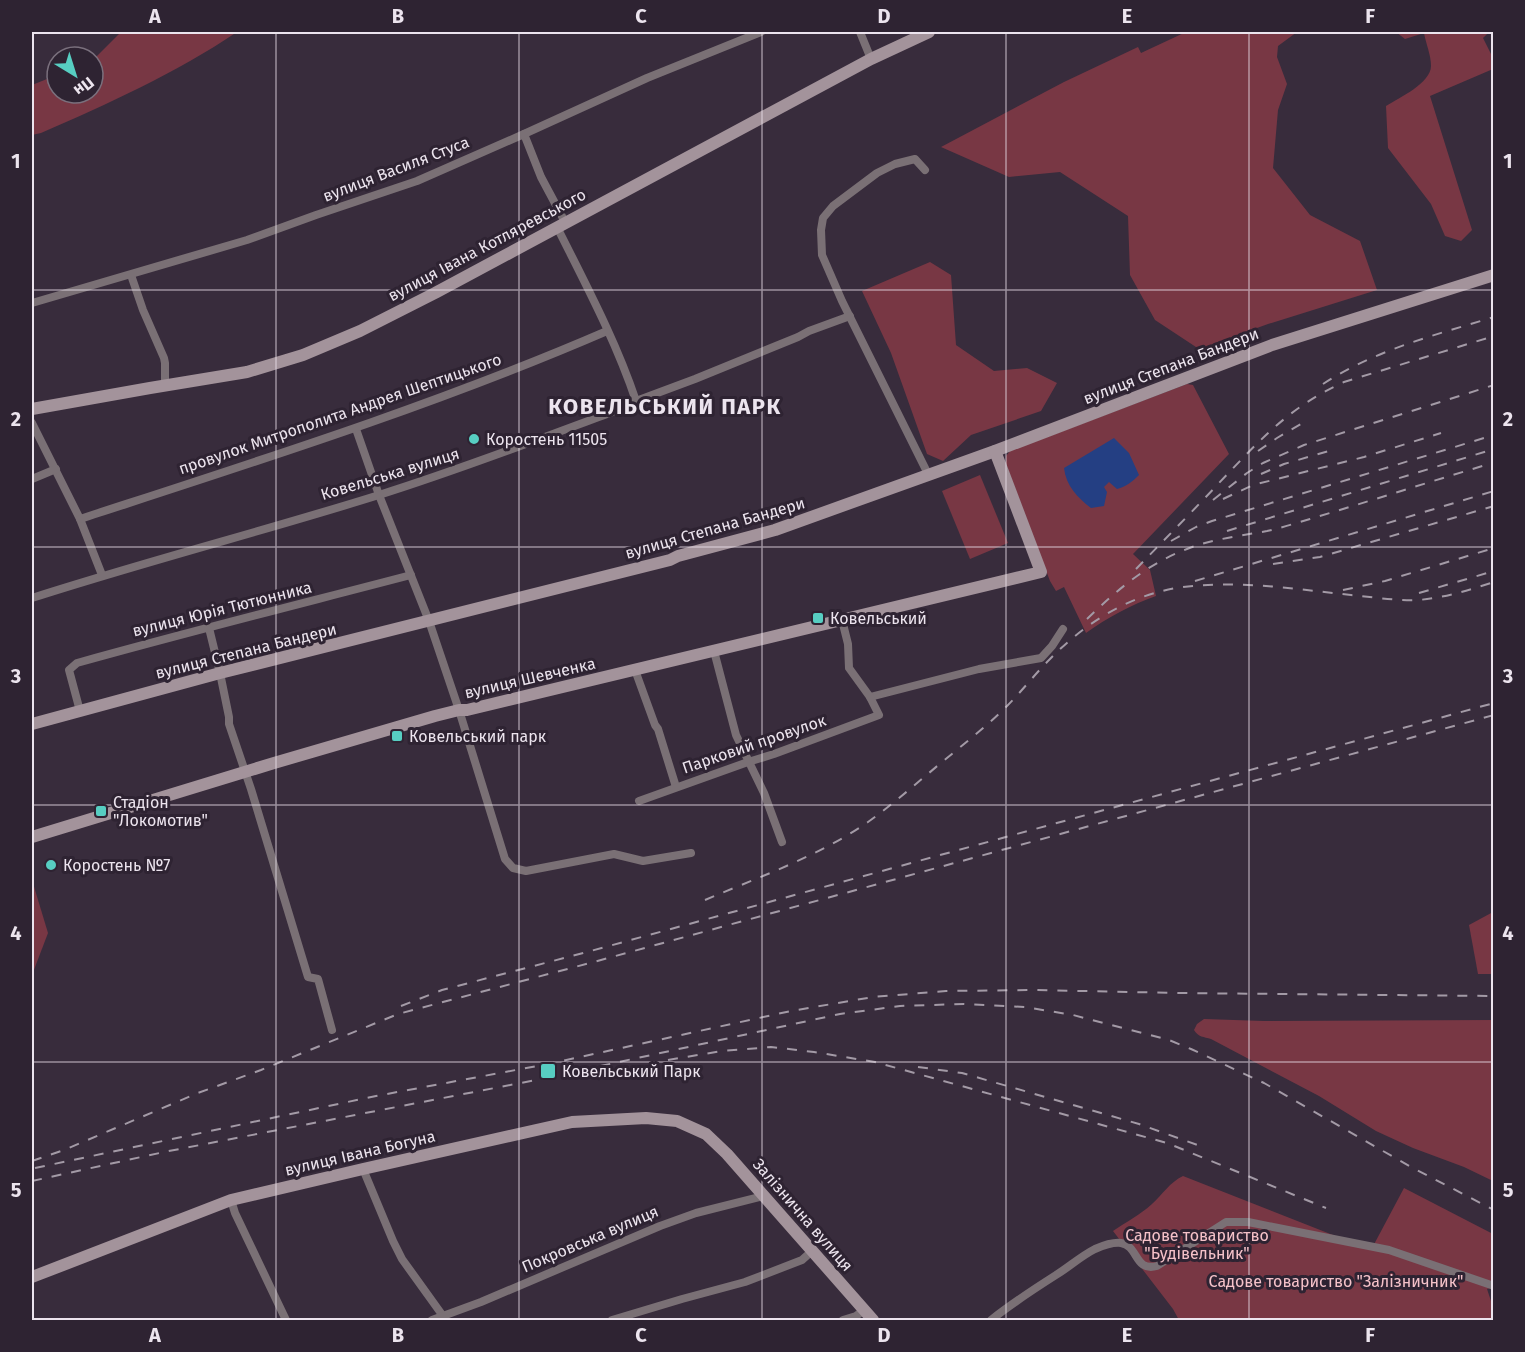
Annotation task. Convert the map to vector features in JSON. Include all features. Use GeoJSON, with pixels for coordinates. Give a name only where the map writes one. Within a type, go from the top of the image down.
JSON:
{"type":"FeatureCollection","features":[{"type":"Feature","properties":{"kind":"street","name":"вулиця Василя Стуса"},"geometry":{"type":"LineString","coordinates":[[32,303],[247,240],[417,181],[647,78],[761,32]]}},
{"type":"Feature","properties":{"kind":"street"},"geometry":{"type":"LineString","coordinates":[[860,32],[871,59]]}},
{"type":"Feature","properties":{"kind":"street","name":"вулиця Івана Котляревського"},"geometry":{"type":"LineString","coordinates":[[32,410],[248,372],[303,355],[360,331],[871,59],[929,32]]}},
{"type":"Feature","properties":{"kind":"street"},"geometry":{"type":"LineString","coordinates":[[524,134],[636,401]]}},
{"type":"Feature","properties":{"kind":"street"},"geometry":{"type":"LineString","coordinates":[[925,170],[915,159],[877,172],[833,206],[824,218],[820,230],[822,255],[928,474]]}},
{"type":"Feature","properties":{"kind":"street"},"geometry":{"type":"LineString","coordinates":[[131,275],[164,358],[165,385]]}},
{"type":"Feature","properties":{"kind":"street","name":"вулиця Степана Бандери"},"geometry":{"type":"LineString","coordinates":[[32,724],[220,673],[670,560],[759,535],[995,451],[1272,345],[1494,275]]}},
{"type":"Feature","properties":{"kind":"street","name":"Ковельська вулиця"},"geometry":{"type":"LineString","coordinates":[[32,598],[102,575],[379,495],[480,461],[623,408],[850,316]]}},
{"type":"Feature","properties":{"kind":"street","name":"провулок Митрополита Андрея Шептицького"},"geometry":{"type":"LineString","coordinates":[[80,519],[356,429],[540,360],[607,331]]}},
{"type":"Feature","properties":{"kind":"street"},"geometry":{"type":"LineString","coordinates":[[32,423],[80,519],[102,575]]}},
{"type":"Feature","properties":{"kind":"street"},"geometry":{"type":"LineString","coordinates":[[356,429],[379,495],[429,621],[459,710],[504,859],[513,868],[526,871],[614,854],[644,861],[691,853]]}},
{"type":"Feature","properties":{"kind":"street","name":"вулиця Шевченка"},"geometry":{"type":"LineString","coordinates":[[32,837],[317,750],[459,710],[467,710],[1041,572],[995,451]]}},
{"type":"Feature","properties":{"kind":"street"},"geometry":{"type":"LineString","coordinates":[[32,478],[56,469]]}},
{"type":"Feature","properties":{"kind":"street","name":"вулиця Юрія Тютюнника"},"geometry":{"type":"LineString","coordinates":[[80,711],[69,670],[77,663],[411,575]]}},
{"type":"Feature","properties":{"kind":"street"},"geometry":{"type":"LineString","coordinates":[[842,620],[848,644],[849,668],[870,697],[969,671],[1041,658],[1063,629]]}},
{"type":"Feature","properties":{"kind":"street"},"geometry":{"type":"LineString","coordinates":[[209,628],[229,724],[308,977],[318,979],[332,1030]]}},
{"type":"Feature","properties":{"kind":"street"},"geometry":{"type":"LineString","coordinates":[[714,651],[736,735],[764,792],[782,842]]}},
{"type":"Feature","properties":{"kind":"street"},"geometry":{"type":"LineString","coordinates":[[635,670],[658,729],[676,787]]}},
{"type":"Feature","properties":{"kind":"street","name":"Парковий провулок"},"geometry":{"type":"LineString","coordinates":[[639,801],[879,715],[870,697]]}},
{"type":"Feature","properties":{"kind":"street","name":"вулиця Івана Богуна"},"geometry":{"type":"LineString","coordinates":[[32,1277],[231,1200],[572,1122],[646,1118],[677,1120],[706,1134]]}},
{"type":"Feature","properties":{"kind":"street","name":"Залізнична вулиця"},"geometry":{"type":"LineString","coordinates":[[706,1134],[727,1154],[873,1320]]}},
{"type":"Feature","properties":{"kind":"street"},"geometry":{"type":"LineString","coordinates":[[363,1169],[402,1259],[443,1316]]}},
{"type":"Feature","properties":{"kind":"street","name":"Покровська вулиця"},"geometry":{"type":"LineString","coordinates":[[432,1320],[482,1302],[660,1226],[696,1213],[764,1196]]}},
{"type":"Feature","properties":{"kind":"street"},"geometry":{"type":"LineString","coordinates":[[231,1200],[286,1320]]}},
{"type":"Feature","properties":{"kind":"street"},"geometry":{"type":"LineString","coordinates":[[991,1320],[1095,1249],[1119,1242],[1127,1245],[1144,1266],[1149,1268],[1157,1266],[1226,1222],[1248,1222],[1389,1250],[1494,1286]]}},
{"type":"Feature","properties":{"kind":"street"},"geometry":{"type":"LineString","coordinates":[[612,1320],[745,1282],[802,1260],[812,1251]]}},
{"type":"Feature","properties":{"kind":"street"},"geometry":{"type":"LineString","coordinates":[[843,1320],[856,1316],[864,1310]]}},
{"type":"Feature","properties":{"kind":"green space"},"geometry":{"type":"Polygon","coordinates":[[[121,32],[237,32],[190,61],[105,104],[105,48],[121,32]]]}},
{"type":"Feature","properties":{"kind":"green space"},"geometry":{"type":"Polygon","coordinates":[[[1186,32],[1297,32],[1278,46],[1277,57],[1287,84],[1278,110],[1273,168],[1310,215],[1360,241],[1377,290],[1268,324],[1199,349],[1155,320],[1130,275],[1128,216],[1060,172],[1009,177],[941,147],[1064,82],[1138,47],[1141,53],[1186,32]]]}},
{"type":"Feature","properties":{"kind":"green space"},"geometry":{"type":"Polygon","coordinates":[[[1396,32],[1489,32],[1483,38],[1493,58],[1493,69],[1430,96],[1472,230],[1461,241],[1445,236],[1431,204],[1388,148],[1386,106],[1420,84],[1430,72],[1431,66],[1424,33],[1405,39],[1396,32]]]}},
{"type":"Feature","properties":{"kind":"green space"},"geometry":{"type":"Polygon","coordinates":[[[45,80],[45,105],[103,105],[32,135],[32,85],[45,80]]]}},
{"type":"Feature","properties":{"kind":"green space"},"geometry":{"type":"Polygon","coordinates":[[[930,262],[951,275],[956,345],[994,371],[1027,368],[1057,383],[1041,411],[971,435],[943,461],[927,454],[891,353],[862,291],[930,262]]]}},
{"type":"Feature","properties":{"kind":"green space"},"geometry":{"type":"Polygon","coordinates":[[[1187,384],[1193,385],[1229,454],[1133,554],[1150,570],[1156,596],[1120,612],[1086,633],[1064,587],[1056,591],[1050,581],[1006,464],[1006,456],[1010,451],[1187,384]]]}},
{"type":"Feature","properties":{"kind":"green space"},"geometry":{"type":"Polygon","coordinates":[[[980,475],[1008,543],[970,559],[942,491],[980,475]]]}},
{"type":"Feature","properties":{"kind":"green space"},"geometry":{"type":"Polygon","coordinates":[[[32,880],[48,933],[32,975],[32,880]]]}},
{"type":"Feature","properties":{"kind":"green space"},"geometry":{"type":"Polygon","coordinates":[[[1493,912],[1493,974],[1478,974],[1469,925],[1493,912]]]}},
{"type":"Feature","properties":{"kind":"green space"},"geometry":{"type":"Polygon","coordinates":[[[1204,1019],[1493,1020],[1493,1181],[1376,1131],[1319,1096],[1211,1039],[1199,1035],[1194,1030],[1197,1024],[1204,1019]]]}},
{"type":"Feature","properties":{"kind":"green space"},"geometry":{"type":"Polygon","coordinates":[[[1183,1176],[1371,1250],[1404,1188],[1493,1234],[1493,1287],[1487,1289],[1493,1307],[1493,1320],[1179,1320],[1113,1231],[1147,1208],[1170,1185],[1183,1176]]]}},
{"type":"Feature","properties":{"kind":"water"},"geometry":{"type":"Polygon","coordinates":[[[1114,438],[1129,453],[1139,475],[1129,484],[1117,489],[1109,482],[1104,487],[1107,492],[1104,506],[1091,508],[1073,491],[1064,468],[1114,438]]]}},
{"type":"Feature","properties":{"kind":"railway"},"geometry":{"type":"LineString","coordinates":[[1323,384],[1384,353],[1494,317]]}},
{"type":"Feature","properties":{"kind":"railway"},"geometry":{"type":"LineString","coordinates":[[1136,569],[1262,439],[1307,402],[1344,382],[1494,336]]}},
{"type":"Feature","properties":{"kind":"railway"},"geometry":{"type":"LineString","coordinates":[[1213,500],[1263,463],[1304,445],[1494,385]]}},
{"type":"Feature","properties":{"kind":"railway"},"geometry":{"type":"LineString","coordinates":[[1258,451],[1306,421]]}},
{"type":"Feature","properties":{"kind":"railway"},"geometry":{"type":"LineString","coordinates":[[1223,499],[1253,485],[1364,457],[1441,433]]}},
{"type":"Feature","properties":{"kind":"railway"},"geometry":{"type":"LineString","coordinates":[[1171,541],[1212,521],[1494,435]]}},
{"type":"Feature","properties":{"kind":"railway"},"geometry":{"type":"LineString","coordinates":[[1227,531],[1494,449]]}},
{"type":"Feature","properties":{"kind":"railway"},"geometry":{"type":"LineString","coordinates":[[1261,474],[1284,464],[1329,451]]}},
{"type":"Feature","properties":{"kind":"railway"},"geometry":{"type":"LineString","coordinates":[[1087,619],[1133,579],[1159,562],[1187,549],[1216,540],[1283,527],[1489,464]]}},
{"type":"Feature","properties":{"kind":"railway"},"geometry":{"type":"LineString","coordinates":[[1195,581],[1494,491]]}},
{"type":"Feature","properties":{"kind":"railway"},"geometry":{"type":"LineString","coordinates":[[1273,564],[1320,557],[1494,506]]}},
{"type":"Feature","properties":{"kind":"railway"},"geometry":{"type":"LineString","coordinates":[[1343,590],[1385,581],[1494,548]]}},
{"type":"Feature","properties":{"kind":"railway"},"geometry":{"type":"LineString","coordinates":[[1419,593],[1494,571]]}},
{"type":"Feature","properties":{"kind":"railway"},"geometry":{"type":"LineString","coordinates":[[705,900],[809,856],[868,822],[992,721],[1050,659],[1079,633],[1110,612],[1145,596],[1183,587],[1225,584],[1267,586],[1384,599],[1418,600],[1447,596],[1494,582]]}},
{"type":"Feature","properties":{"kind":"railway"},"geometry":{"type":"LineString","coordinates":[[401,1006],[442,990],[1494,703]]}},
{"type":"Feature","properties":{"kind":"railway"},"geometry":{"type":"LineString","coordinates":[[32,1161],[398,1014],[1494,715]]}},
{"type":"Feature","properties":{"kind":"railway"},"geometry":{"type":"LineString","coordinates":[[35,1168],[376,1096],[548,1064],[791,1011],[873,997],[946,991],[1035,990],[1494,996]]}},
{"type":"Feature","properties":{"kind":"railway"},"geometry":{"type":"LineString","coordinates":[[32,1181],[164,1152],[536,1080],[840,1014],[900,1006],[964,1004],[1025,1007],[1073,1015],[1169,1040],[1264,1083],[1411,1167],[1494,1210]]}},
{"type":"Feature","properties":{"kind":"railway"},"geometry":{"type":"LineString","coordinates":[[668,1060],[722,1051],[771,1047],[875,1062],[1167,1143],[1326,1208]]}},
{"type":"Feature","properties":{"kind":"railway"},"geometry":{"type":"LineString","coordinates":[[918,1067],[962,1073],[1139,1124],[1206,1148]]}},
{"type":"Feature","properties":{"kind":"place","name":"Коростень 11505"},"geometry":{"type":"Point","coordinates":[474,439]}},
{"type":"Feature","properties":{"kind":"place","name":"Ковельський"},"geometry":{"type":"Point","coordinates":[818,618]}},
{"type":"Feature","properties":{"kind":"place","name":"Ковельський парк"},"geometry":{"type":"Point","coordinates":[397,736]}},
{"type":"Feature","properties":{"kind":"place","name":"Стадіон \"Локомотив\""},"geometry":{"type":"Point","coordinates":[101,811]}},
{"type":"Feature","properties":{"kind":"place","name":"Коростень №7"},"geometry":{"type":"Point","coordinates":[51,865]}},
{"type":"Feature","properties":{"kind":"place","name":"Ковельський Парк"},"geometry":{"type":"Point","coordinates":[548,1071]}},
{"type":"Feature","properties":{"kind":"district","name":"КОВЕЛЬСЬКИЙ ПАРК"},"geometry":{"type":"Point","coordinates":[665,406]}},
{"type":"Feature","properties":{"kind":"park label","name":"Садове товариство \"Будівельник\""},"geometry":{"type":"Point","coordinates":[1197,1244]}},
{"type":"Feature","properties":{"kind":"park label","name":"Садове товариство \"Залізничник\""},"geometry":{"type":"Point","coordinates":[1336,1281]}}]}
